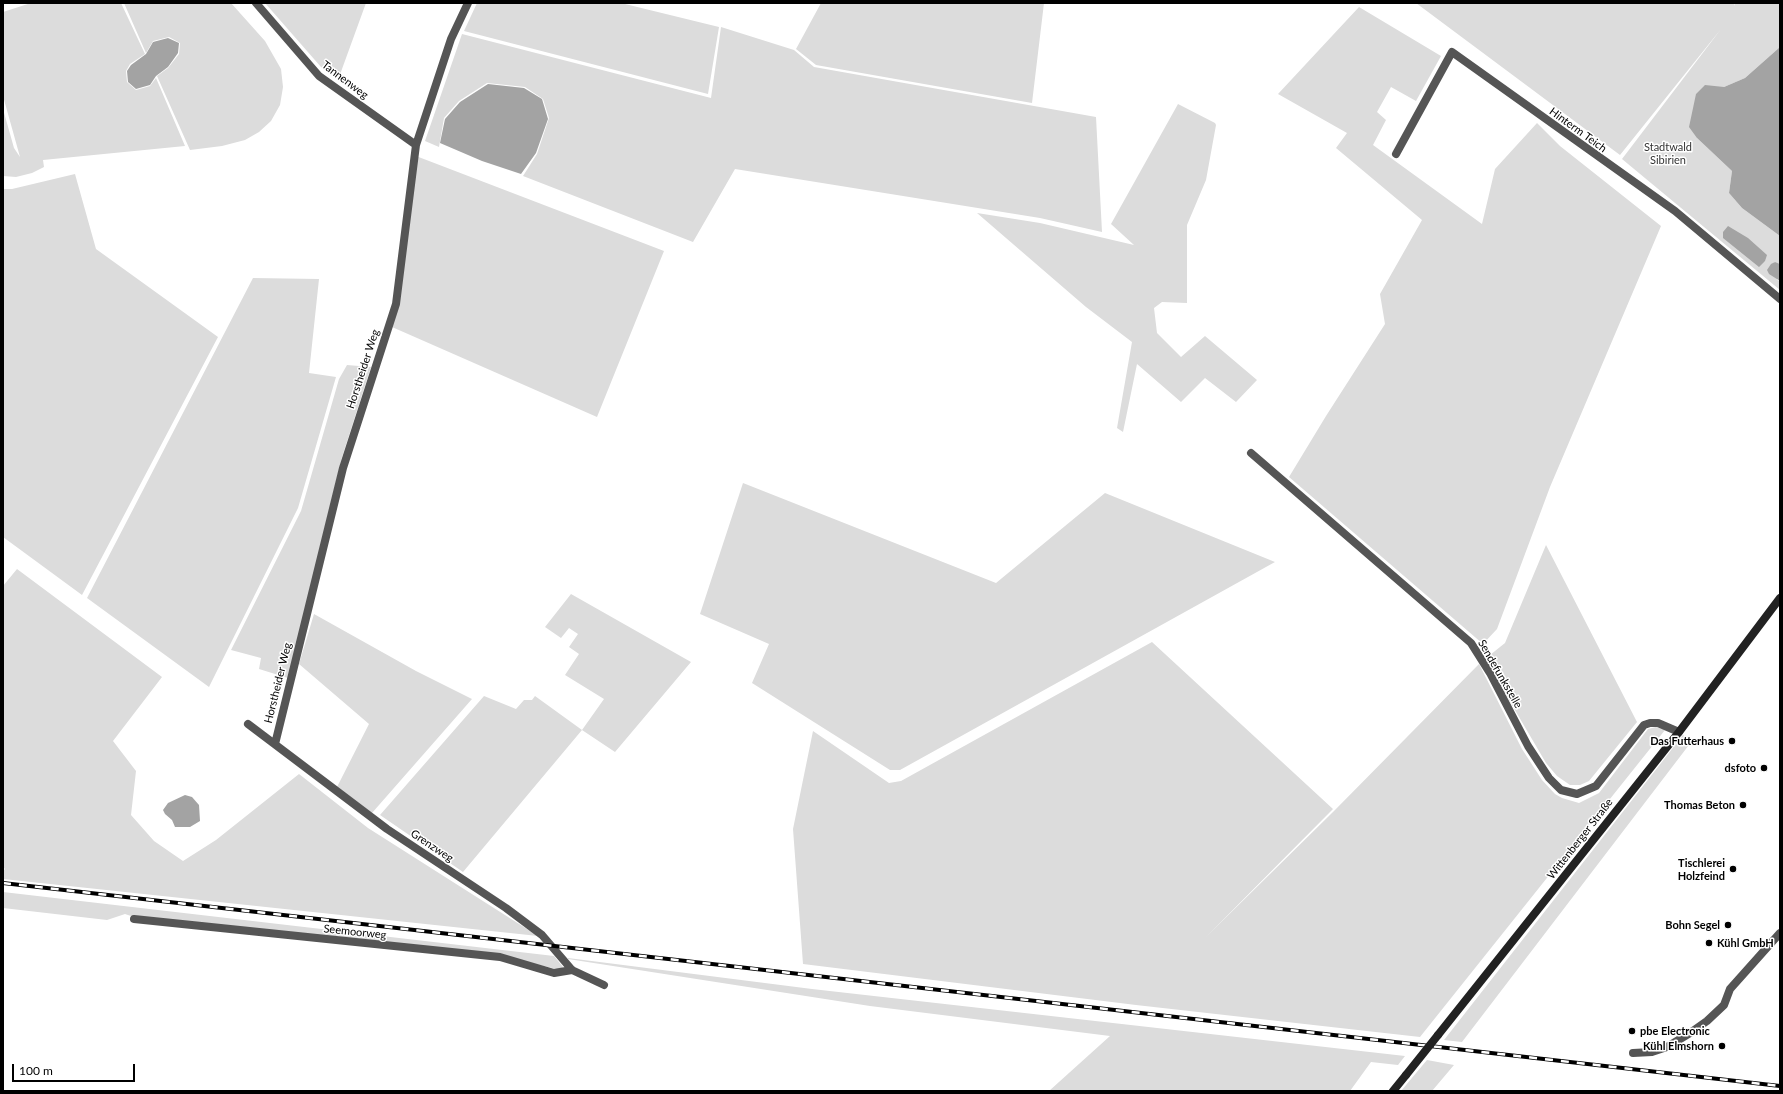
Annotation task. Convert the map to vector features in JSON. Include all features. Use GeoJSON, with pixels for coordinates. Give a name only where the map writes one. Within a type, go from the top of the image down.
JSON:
{"type":"FeatureCollection","features":[{"type":"Feature","properties":{"kind":"main road","name":"Wittenberger Straße"},"geometry":{"type":"LineString","coordinates":[[1393,1091],[1679,732],[1780,598]]}},
{"type":"Feature","properties":{"kind":"street","name":"Tannenweg"},"geometry":{"type":"LineString","coordinates":[[256,3],[319,76],[416,145]]}},
{"type":"Feature","properties":{"kind":"street","name":"Horstheider Weg"},"geometry":{"type":"LineString","coordinates":[[275,744],[343,468],[396,304],[416,145],[450,39],[468,3]]}},
{"type":"Feature","properties":{"kind":"street","name":"Hinterm Teich"},"geometry":{"type":"LineString","coordinates":[[1396,154],[1452,52],[1675,211],[1780,299]]}},
{"type":"Feature","properties":{"kind":"street","name":"Sendefunkstelle"},"geometry":{"type":"LineString","coordinates":[[1251,453],[1471,643],[1490,673],[1528,746],[1549,778],[1561,790],[1577,794],[1596,786],[1644,725],[1658,723],[1679,732]]}},
{"type":"Feature","properties":{"kind":"street","name":"Grenzweg"},"geometry":{"type":"LineString","coordinates":[[248,724],[387,829],[506,908],[542,935],[572,970],[604,986]]}},
{"type":"Feature","properties":{"kind":"street","name":"Seemoorweg"},"geometry":{"type":"LineString","coordinates":[[134,919],[500,957],[554,973],[572,970]]}},
{"type":"Feature","properties":{"kind":"street"},"geometry":{"type":"LineString","coordinates":[[1633,1053],[1652,1052],[1667,1046],[1707,1021],[1724,1005],[1730,989],[1780,933]]}},
{"type":"Feature","properties":{"kind":"green space"},"geometry":{"type":"Polygon","coordinates":[[[31,3],[121,3],[145,54],[130,64],[126,71],[127,82],[136,90],[150,86],[156,78],[185,146],[43,160],[44,167],[32,173],[16,177],[3,176],[3,109],[14,148],[20,157],[3,96],[3,12],[31,3]]]}},
{"type":"Feature","properties":{"kind":"green space"},"geometry":{"type":"Polygon","coordinates":[[[124,3],[231,3],[265,41],[281,69],[283,87],[280,105],[271,121],[259,132],[245,140],[222,146],[190,150],[157,76],[168,68],[179,54],[180,43],[169,37],[153,41],[146,53],[124,3]]]}},
{"type":"Feature","properties":{"kind":"green space"},"geometry":{"type":"Polygon","coordinates":[[[265,3],[366,3],[338,80],[321,67],[265,3]]]}},
{"type":"Feature","properties":{"kind":"green space"},"geometry":{"type":"Polygon","coordinates":[[[477,3],[621,3],[719,27],[708,94],[464,31],[477,3]]]}},
{"type":"Feature","properties":{"kind":"green space"},"geometry":{"type":"Polygon","coordinates":[[[821,3],[1044,3],[1032,103],[816,65],[796,49],[821,3]]]}},
{"type":"Feature","properties":{"kind":"green space","name":"Stadtwald Sibirien"},"geometry":{"type":"Polygon","coordinates":[[[1416,3],[1733,3],[1735,6],[1734,3],[1780,3],[1780,47],[1745,78],[1724,87],[1697,138],[1732,171],[1729,193],[1742,208],[1780,236],[1780,264],[1774,262],[1777,280],[1780,281],[1780,290],[1622,159],[1721,29],[1620,155],[1416,3]]]}},
{"type":"Feature","properties":{"kind":"green space"},"geometry":{"type":"Polygon","coordinates":[[[1359,7],[1441,56],[1416,101],[1391,87],[1377,112],[1386,120],[1373,145],[1482,224],[1495,169],[1537,123],[1560,146],[1661,226],[1550,487],[1497,629],[1483,644],[1289,477],[1385,324],[1380,294],[1422,220],[1336,148],[1347,133],[1278,94],[1359,7]]]}},
{"type":"Feature","properties":{"kind":"green space"},"geometry":{"type":"Polygon","coordinates":[[[721,27],[794,50],[814,67],[1096,117],[1102,232],[1040,218],[735,169],[693,242],[523,176],[537,154],[549,118],[543,99],[525,87],[487,83],[459,101],[444,118],[439,147],[425,141],[462,34],[711,98],[721,27]]]}},
{"type":"Feature","properties":{"kind":"green space"},"geometry":{"type":"Polygon","coordinates":[[[1178,104],[1215,123],[1216,125],[1206,180],[1187,225],[1187,303],[1162,302],[1154,308],[1157,333],[1181,357],[1205,336],[1257,380],[1236,402],[1205,378],[1181,402],[1137,364],[1123,432],[1117,428],[1132,342],[1086,307],[977,213],[1040,223],[1134,245],[1111,224],[1178,104]]]}},
{"type":"Feature","properties":{"kind":"green space"},"geometry":{"type":"Polygon","coordinates":[[[416,156],[664,251],[597,417],[392,327],[416,156]]]}},
{"type":"Feature","properties":{"kind":"green space"},"geometry":{"type":"Polygon","coordinates":[[[75,174],[96,249],[218,337],[82,595],[3,537],[3,189],[12,189],[75,174]]]}},
{"type":"Feature","properties":{"kind":"green space"},"geometry":{"type":"Polygon","coordinates":[[[253,278],[319,279],[309,373],[336,377],[298,508],[209,687],[87,598],[253,278]]]}},
{"type":"Feature","properties":{"kind":"green space"},"geometry":{"type":"Polygon","coordinates":[[[347,365],[371,367],[342,457],[288,678],[259,669],[261,658],[231,650],[301,511],[339,379],[347,365]]]}},
{"type":"Feature","properties":{"kind":"green space"},"geometry":{"type":"Polygon","coordinates":[[[743,483],[996,583],[1105,493],[1275,562],[900,770],[890,770],[752,683],[769,644],[700,614],[743,483]]]}},
{"type":"Feature","properties":{"kind":"green space"},"geometry":{"type":"Polygon","coordinates":[[[1546,545],[1637,722],[1589,781],[1580,785],[1570,785],[1557,776],[1546,763],[1485,659],[1505,643],[1546,545]]]}},
{"type":"Feature","properties":{"kind":"green space"},"geometry":{"type":"Polygon","coordinates":[[[17,569],[162,677],[113,741],[136,771],[131,815],[154,841],[183,861],[216,840],[299,774],[368,828],[538,936],[3,879],[3,871],[5,869],[3,867],[3,586],[17,569]]]}},
{"type":"Feature","properties":{"kind":"green space"},"geometry":{"type":"Polygon","coordinates":[[[571,594],[691,662],[615,752],[582,730],[604,699],[565,675],[579,654],[569,647],[578,634],[569,628],[561,638],[545,627],[571,594]]]}},
{"type":"Feature","properties":{"kind":"green space"},"geometry":{"type":"Polygon","coordinates":[[[314,614],[416,671],[472,699],[372,813],[337,787],[369,724],[299,664],[314,614]]]}},
{"type":"Feature","properties":{"kind":"green space"},"geometry":{"type":"Polygon","coordinates":[[[1152,642],[1333,809],[1206,937],[1334,811],[1479,664],[1522,749],[1542,780],[1555,794],[1562,798],[1579,803],[1599,793],[1648,729],[1656,727],[1665,730],[1420,1037],[1136,1005],[803,964],[793,829],[813,731],[889,783],[901,781],[1152,642]]]}},
{"type":"Feature","properties":{"kind":"green space"},"geometry":{"type":"Polygon","coordinates":[[[484,696],[516,709],[524,700],[532,700],[535,696],[582,730],[463,872],[380,815],[484,696]]]}},
{"type":"Feature","properties":{"kind":"green space"},"geometry":{"type":"Polygon","coordinates":[[[1683,735],[1692,741],[1462,1042],[1444,1040],[1683,735]]]}},
{"type":"Feature","properties":{"kind":"green space"},"geometry":{"type":"Polygon","coordinates":[[[3,892],[554,956],[563,967],[561,970],[500,956],[134,917],[125,914],[107,920],[3,908],[3,892]]]}},
{"type":"Feature","properties":{"kind":"green space"},"geometry":{"type":"Polygon","coordinates":[[[568,958],[812,989],[1405,1056],[1398,1065],[1371,1062],[1350,1091],[1049,1091],[1110,1036],[870,1006],[568,958]]]}},
{"type":"Feature","properties":{"kind":"green space"},"geometry":{"type":"Polygon","coordinates":[[[1427,1060],[1454,1065],[1432,1091],[1401,1091],[1427,1060]]]}},
{"type":"Feature","properties":{"kind":"shaded area"},"geometry":{"type":"Polygon","coordinates":[[[168,38],[179,43],[178,53],[168,67],[156,76],[150,85],[136,89],[128,82],[127,71],[131,65],[146,54],[153,42],[168,38]]]}},
{"type":"Feature","properties":{"kind":"shaded area"},"geometry":{"type":"Polygon","coordinates":[[[1780,47],[1780,236],[1742,208],[1729,193],[1732,171],[1697,138],[1689,127],[1696,94],[1705,85],[1724,87],[1745,78],[1780,47]]]}},
{"type":"Feature","properties":{"kind":"shaded area"},"geometry":{"type":"Polygon","coordinates":[[[488,84],[524,88],[542,99],[548,119],[536,153],[521,174],[482,161],[440,143],[445,119],[460,102],[488,84]]]}},
{"type":"Feature","properties":{"kind":"shaded area"},"geometry":{"type":"Polygon","coordinates":[[[1728,226],[1748,238],[1767,255],[1765,261],[1759,267],[1723,238],[1723,232],[1728,226]]]}},
{"type":"Feature","properties":{"kind":"shaded area"},"geometry":{"type":"Polygon","coordinates":[[[1775,262],[1780,264],[1780,281],[1769,274],[1767,270],[1771,264],[1775,262]]]}},
{"type":"Feature","properties":{"kind":"shaded area"},"geometry":{"type":"Polygon","coordinates":[[[185,795],[192,797],[199,805],[200,821],[190,827],[175,827],[172,820],[163,810],[168,803],[185,795]]]}},
{"type":"Feature","properties":{"kind":"railway"},"geometry":{"type":"LineString","coordinates":[[3,883],[1780,1086]]}},
{"type":"Feature","properties":{"kind":"place","name":"Das Futterhaus"},"geometry":{"type":"Point","coordinates":[1732,741]}},
{"type":"Feature","properties":{"kind":"place","name":"dsfoto"},"geometry":{"type":"Point","coordinates":[1764,768]}},
{"type":"Feature","properties":{"kind":"place","name":"Thomas Beton"},"geometry":{"type":"Point","coordinates":[1743,805]}},
{"type":"Feature","properties":{"kind":"place","name":"Tischlerei Holzfeind"},"geometry":{"type":"Point","coordinates":[1733,869]}},
{"type":"Feature","properties":{"kind":"place","name":"Bohn Segel"},"geometry":{"type":"Point","coordinates":[1728,925]}},
{"type":"Feature","properties":{"kind":"place","name":"Kühl GmbH"},"geometry":{"type":"Point","coordinates":[1709,943]}},
{"type":"Feature","properties":{"kind":"place","name":"pbe Electronic"},"geometry":{"type":"Point","coordinates":[1632,1031]}},
{"type":"Feature","properties":{"kind":"place","name":"Kühl Elmshorn"},"geometry":{"type":"Point","coordinates":[1722,1046]}}]}
